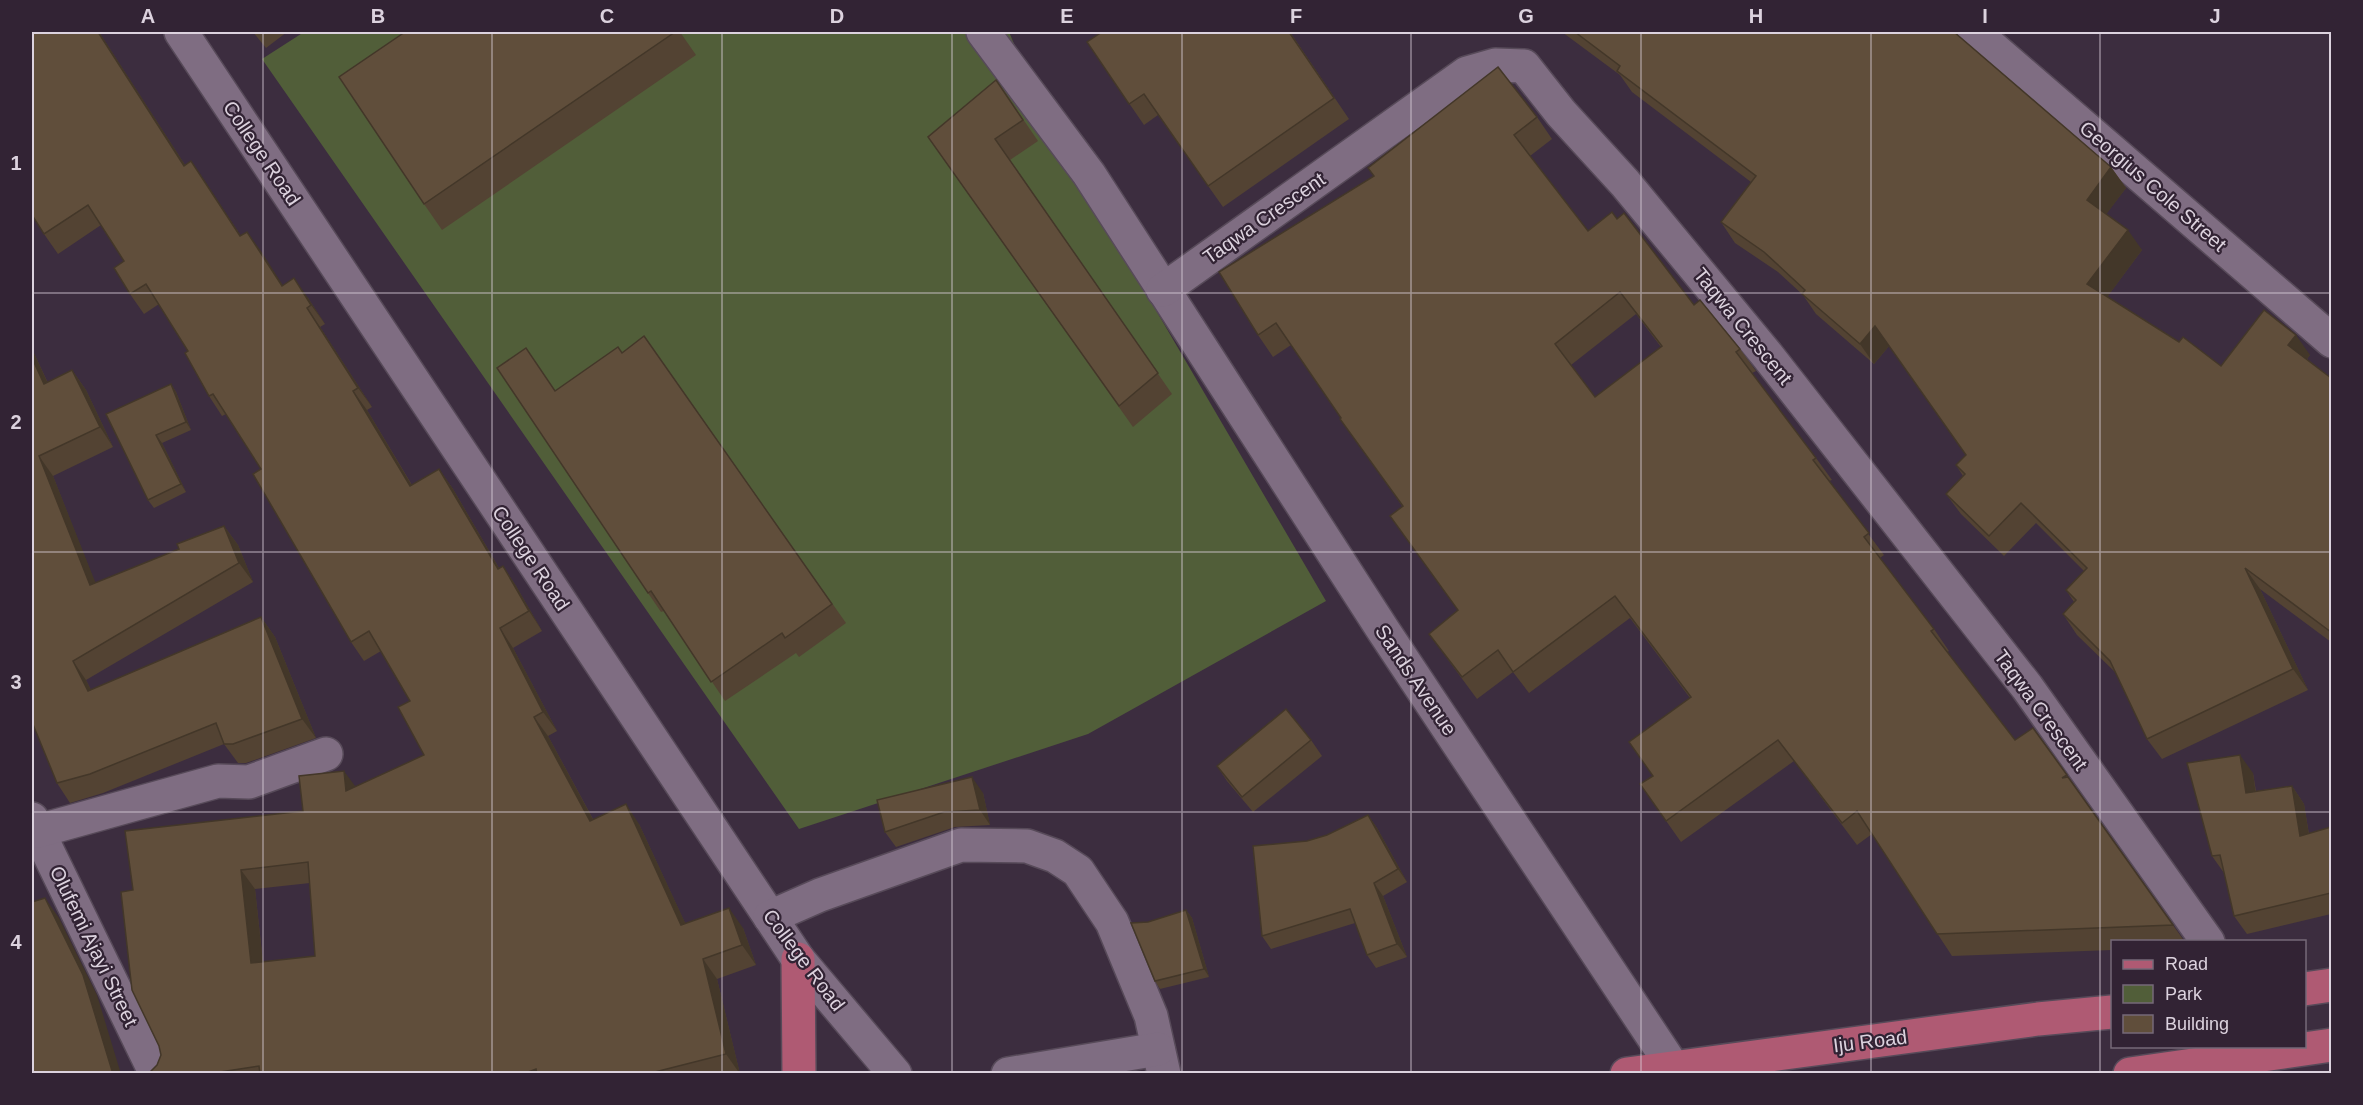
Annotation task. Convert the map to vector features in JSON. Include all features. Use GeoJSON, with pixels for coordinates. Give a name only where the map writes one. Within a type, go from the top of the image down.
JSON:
{"type":"FeatureCollection","features":[{"type":"Feature","properties":{"kind":"main road"},"geometry":{"type":"LineString","coordinates":[[798,959],[799,1074]]}},
{"type":"Feature","properties":{"kind":"main road"},"geometry":{"type":"LineString","coordinates":[[2306,989],[2331,985]]}},
{"type":"Feature","properties":{"kind":"main road","name":"Iju Road"},"geometry":{"type":"LineString","coordinates":[[1627,1074],[2111,1012]]}},
{"type":"Feature","properties":{"kind":"main road"},"geometry":{"type":"LineString","coordinates":[[2130,1074],[2331,1045]]}},
{"type":"Feature","properties":{"kind":"street","name":"College Road"},"geometry":{"type":"LineString","coordinates":[[181,32],[798,959],[895,1074]]}},
{"type":"Feature","properties":{"kind":"street","name":"Sands Avenue"},"geometry":{"type":"LineString","coordinates":[[984,32],[1089,174],[1383,630],[1673,1067]]}},
{"type":"Feature","properties":{"kind":"street","name":"Georgius Cole Street"},"geometry":{"type":"LineString","coordinates":[[1974,32],[2331,340]]}},
{"type":"Feature","properties":{"kind":"street","name":"Taqwa Crescent"},"geometry":{"type":"LineString","coordinates":[[1163,290],[1467,73],[1495,65],[1524,66],[1561,113],[1625,183],[1767,355],[2012,668],[2207,940]]}},
{"type":"Feature","properties":{"kind":"street"},"geometry":{"type":"LineString","coordinates":[[34,825],[218,781],[249,782],[326,754]]}},
{"type":"Feature","properties":{"kind":"street","name":"Olufemi Ajayi Street"},"geometry":{"type":"LineString","coordinates":[[34,825],[156,1074]]}},
{"type":"Feature","properties":{"kind":"street"},"geometry":{"type":"LineString","coordinates":[[770,917],[820,895],[962,845],[1028,846],[1055,856],[1078,871],[1112,922],[1151,1016],[1161,1061],[1008,1074]]}},
{"type":"Feature","properties":{"kind":"green space"},"geometry":{"type":"Polygon","coordinates":[[[304,32],[1009,32],[1050,129],[1326,601],[1088,734],[799,829],[262,59],[304,32]]]}},
{"type":"Feature","properties":{"kind":"building"},"geometry":{"type":"Polygon","coordinates":[[[32,32],[98,32],[184,166],[191,161],[240,236],[247,232],[282,286],[294,278],[311,305],[307,308],[358,388],[353,391],[410,486],[439,469],[498,569],[503,566],[529,611],[500,628],[543,712],[534,717],[590,821],[626,804],[681,925],[729,908],[742,945],[703,959],[726,1054],[647,1074],[537,1074],[536,1069],[523,1074],[260,1074],[259,1066],[207,1074],[141,1074],[150,1072],[157,1065],[161,1055],[159,1046],[132,990],[121,892],[133,890],[125,831],[303,811],[299,776],[344,771],[346,791],[424,755],[398,707],[410,701],[369,631],[351,642],[253,474],[261,469],[213,394],[209,396],[185,353],[188,351],[146,284],[130,294],[114,268],[124,261],[88,205],[44,234],[32,215],[32,32]],[[308,862],[241,870],[251,963],[315,956],[308,862]]]}},
{"type":"Feature","properties":{"kind":"building"},"geometry":{"type":"Polygon","coordinates":[[[405,32],[675,32],[424,204],[339,77],[405,32]]]}},
{"type":"Feature","properties":{"kind":"building"},"geometry":{"type":"Polygon","coordinates":[[[1102,32],[1289,32],[1334,98],[1208,186],[1144,94],[1129,104],[1087,42],[1102,32]]]}},
{"type":"Feature","properties":{"kind":"building"},"geometry":{"type":"Polygon","coordinates":[[[1575,32],[1954,32],[2111,167],[2087,200],[2128,230],[2087,284],[2179,342],[2183,337],[2221,366],[2264,310],[2296,335],[2288,345],[2331,378],[2331,632],[2245,568],[2293,669],[2147,739],[2110,661],[2063,614],[2076,600],[2066,590],[2087,568],[2021,503],[1989,536],[1946,494],[1965,474],[1956,465],[1966,455],[1875,326],[1860,344],[1802,294],[1805,290],[1764,252],[1721,222],[1756,176],[1617,71],[1620,66],[1575,32]]]}},
{"type":"Feature","properties":{"kind":"building"},"geometry":{"type":"Polygon","coordinates":[[[1498,67],[1537,117],[1514,135],[1588,231],[1612,212],[1617,219],[1624,213],[1694,305],[1700,300],[1740,349],[1736,352],[1816,458],[1813,460],[1869,533],[1864,537],[1934,629],[1931,631],[2015,740],[2033,728],[2067,775],[2062,778],[2068,777],[2173,925],[1937,934],[1857,811],[1842,823],[1778,740],[1666,821],[1640,784],[1653,776],[1629,742],[1691,697],[1615,596],[1513,672],[1498,650],[1462,677],[1429,634],[1458,610],[1390,516],[1403,506],[1340,419],[1276,323],[1258,335],[1219,272],[1374,176],[1368,168],[1498,67]],[[1620,292],[1555,344],[1595,397],[1662,346],[1620,292]]]}},
{"type":"Feature","properties":{"kind":"building"},"geometry":{"type":"Polygon","coordinates":[[[996,80],[1023,120],[995,139],[1158,373],[1119,406],[928,137],[996,80]]]}},
{"type":"Feature","properties":{"kind":"building"},"geometry":{"type":"Polygon","coordinates":[[[644,336],[832,604],[785,638],[782,633],[711,682],[651,591],[648,593],[497,368],[526,348],[555,391],[618,347],[622,353],[644,336]]]}},
{"type":"Feature","properties":{"kind":"building"},"geometry":{"type":"Polygon","coordinates":[[[32,358],[44,384],[72,370],[100,427],[39,456],[90,585],[179,549],[177,544],[224,526],[239,563],[73,661],[88,691],[261,617],[302,719],[233,744],[224,744],[216,723],[90,774],[57,783],[32,722],[32,358]]]}},
{"type":"Feature","properties":{"kind":"building"},"geometry":{"type":"Polygon","coordinates":[[[171,384],[186,422],[156,435],[181,484],[148,500],[106,414],[171,384]]]}},
{"type":"Feature","properties":{"kind":"building"},"geometry":{"type":"Polygon","coordinates":[[[1286,709],[1311,740],[1242,797],[1217,766],[1286,709]]]}},
{"type":"Feature","properties":{"kind":"building"},"geometry":{"type":"Polygon","coordinates":[[[2240,755],[2246,793],[2292,786],[2300,836],[2331,827],[2331,893],[2234,916],[2220,855],[2212,856],[2187,763],[2240,755]]]}},
{"type":"Feature","properties":{"kind":"building"},"geometry":{"type":"Polygon","coordinates":[[[972,777],[980,810],[944,812],[885,832],[877,800],[972,777]]]}},
{"type":"Feature","properties":{"kind":"building"},"geometry":{"type":"Polygon","coordinates":[[[1368,815],[1398,869],[1374,883],[1397,944],[1367,955],[1350,909],[1262,936],[1253,846],[1307,841],[1327,835],[1368,815]]]}},
{"type":"Feature","properties":{"kind":"building"},"geometry":{"type":"Polygon","coordinates":[[[45,898],[83,975],[113,1074],[32,1074],[32,902],[45,898]]]}},
{"type":"Feature","properties":{"kind":"building"},"geometry":{"type":"Polygon","coordinates":[[[1186,910],[1204,969],[1155,981],[1131,923],[1148,922],[1186,910]]]}}]}
